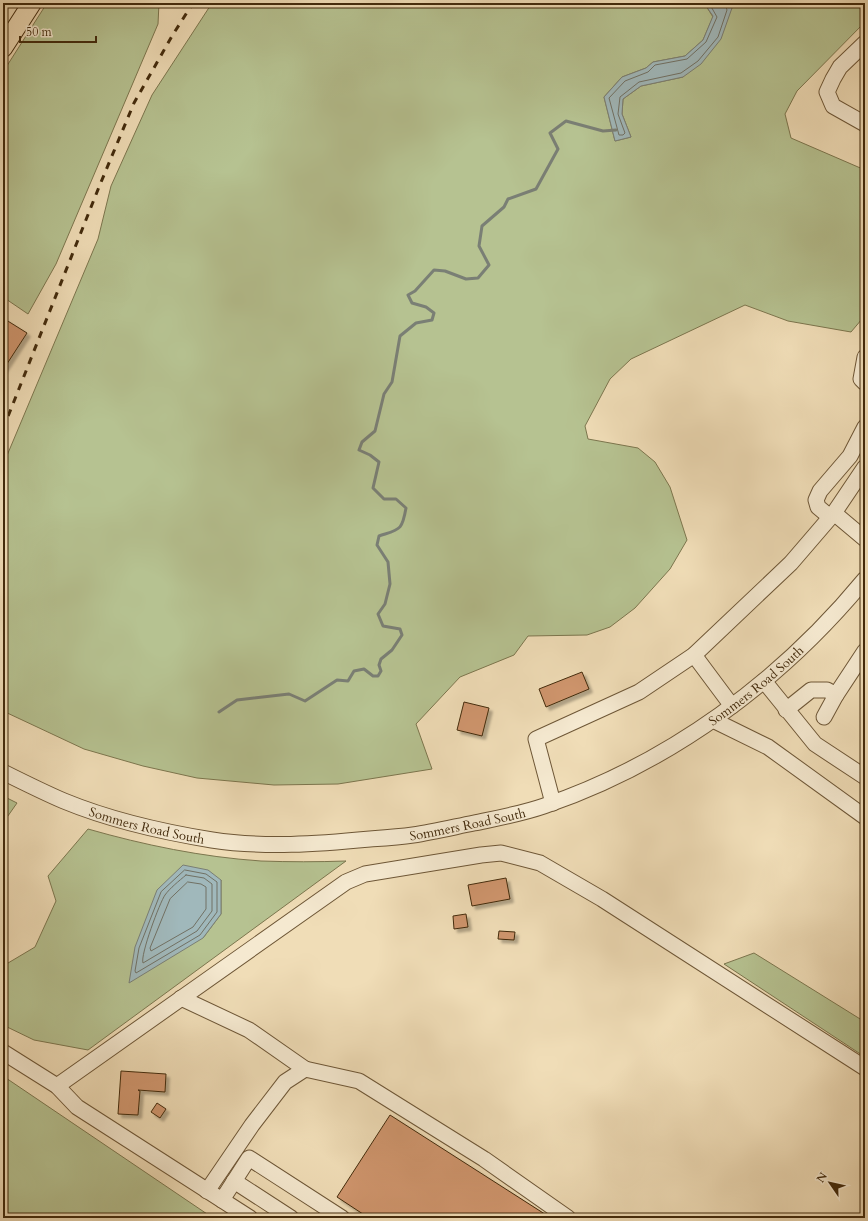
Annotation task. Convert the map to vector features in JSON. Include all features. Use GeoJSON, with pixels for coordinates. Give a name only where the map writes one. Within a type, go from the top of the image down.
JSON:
{"type":"FeatureCollection","features":[{"type":"Feature","properties":{"kind":"main road"},"geometry":{"type":"LineString","coordinates":[[3,48],[32,3]]}},
{"type":"Feature","properties":{"kind":"street"},"geometry":{"type":"LineString","coordinates":[[865,43],[840,67],[827,92],[833,106],[865,124]]}},
{"type":"Feature","properties":{"kind":"street"},"geometry":{"type":"LineString","coordinates":[[865,357],[861,379],[865,383]]}},
{"type":"Feature","properties":{"kind":"street"},"geometry":{"type":"LineString","coordinates":[[865,427],[850,456],[820,491],[816,500],[818,507],[832,515],[865,539]]}},
{"type":"Feature","properties":{"kind":"street"},"geometry":{"type":"LineString","coordinates":[[553,803],[536,739],[639,692],[694,655],[792,564],[832,515],[865,467]]}},
{"type":"Feature","properties":{"kind":"street","name":"Sommers Road South"},"geometry":{"type":"LineString","coordinates":[[3,772],[65,801],[118,819],[167,832],[247,844],[341,842],[412,835],[517,814],[553,803],[584,791],[637,766],[676,744],[713,720],[764,681],[801,649],[865,579]]}},
{"type":"Feature","properties":{"kind":"street"},"geometry":{"type":"LineString","coordinates":[[824,717],[836,695],[865,651]]}},
{"type":"Feature","properties":{"kind":"street"},"geometry":{"type":"LineString","coordinates":[[694,655],[732,706]]}},
{"type":"Feature","properties":{"kind":"street"},"geometry":{"type":"LineString","coordinates":[[764,681],[815,744],[865,777]]}},
{"type":"Feature","properties":{"kind":"street"},"geometry":{"type":"LineString","coordinates":[[786,710],[811,690],[827,690],[836,695]]}},
{"type":"Feature","properties":{"kind":"street"},"geometry":{"type":"LineString","coordinates":[[713,720],[768,747],[865,817]]}},
{"type":"Feature","properties":{"kind":"street"},"geometry":{"type":"LineString","coordinates":[[57,1086],[334,889],[355,877],[370,873],[501,853],[540,863],[581,887],[865,1068]]}},
{"type":"Feature","properties":{"kind":"street"},"geometry":{"type":"LineString","coordinates":[[181,998],[249,1030],[305,1069],[359,1081],[484,1159],[568,1218]]}},
{"type":"Feature","properties":{"kind":"street"},"geometry":{"type":"LineString","coordinates":[[3,1052],[57,1086],[77,1107],[250,1218]]}},
{"type":"Feature","properties":{"kind":"street"},"geometry":{"type":"LineString","coordinates":[[208,1190],[252,1125],[285,1082],[305,1069]]}},
{"type":"Feature","properties":{"kind":"street"},"geometry":{"type":"LineString","coordinates":[[222,1200],[249,1158],[342,1218]]}},
{"type":"Feature","properties":{"kind":"street"},"geometry":{"type":"LineString","coordinates":[[234,1181],[291,1218]]}},
{"type":"Feature","properties":{"kind":"green space"},"geometry":{"type":"Polygon","coordinates":[[[47,3],[159,3],[158,24],[56,264],[28,314],[3,297],[3,72],[47,3]]]}},
{"type":"Feature","properties":{"kind":"green space"},"geometry":{"type":"Polygon","coordinates":[[[212,3],[686,3],[706,6],[713,17],[703,40],[685,56],[653,62],[646,68],[622,77],[604,97],[615,141],[631,137],[622,114],[623,99],[641,86],[683,77],[732,8],[728,3],[865,3],[865,22],[797,91],[785,114],[791,138],[865,170],[865,311],[862,319],[851,332],[788,321],[745,305],[631,359],[610,379],[585,426],[588,439],[638,448],[655,462],[670,487],[687,540],[670,569],[635,608],[610,627],[587,635],[528,636],[514,655],[460,677],[416,724],[432,769],[338,784],[274,785],[197,778],[143,766],[84,749],[3,711],[3,465],[98,239],[111,186],[152,95],[212,3]]]}},
{"type":"Feature","properties":{"kind":"green space"},"geometry":{"type":"Polygon","coordinates":[[[3,796],[17,803],[3,823],[3,796]]]}},
{"type":"Feature","properties":{"kind":"green space"},"geometry":{"type":"Polygon","coordinates":[[[88,829],[152,845],[217,857],[261,861],[346,861],[88,1050],[34,1040],[3,1025],[3,966],[35,947],[56,901],[48,876],[88,829]],[[221,880],[203,938],[221,914],[221,880]]]}},
{"type":"Feature","properties":{"kind":"green space"},"geometry":{"type":"Polygon","coordinates":[[[754,953],[865,1022],[865,1057],[724,964],[754,953]]]}},
{"type":"Feature","properties":{"kind":"green space"},"geometry":{"type":"Polygon","coordinates":[[[3,1076],[213,1218],[3,1218],[3,1076]]]}},
{"type":"Feature","properties":{"kind":"water"},"geometry":{"type":"Polygon","coordinates":[[[686,3],[728,3],[732,8],[721,39],[701,64],[683,77],[641,86],[623,99],[622,114],[631,137],[615,141],[604,97],[622,77],[646,68],[653,62],[685,56],[703,40],[713,16],[706,6],[686,3]]]}},
{"type":"Feature","properties":{"kind":"water"},"geometry":{"type":"Polygon","coordinates":[[[183,865],[208,870],[221,880],[221,914],[203,938],[129,983],[135,947],[157,890],[183,865]]]}},
{"type":"Feature","properties":{"kind":"building"},"geometry":{"type":"Polygon","coordinates":[[[3,318],[27,333],[3,370],[3,318]]]}},
{"type":"Feature","properties":{"kind":"building"},"geometry":{"type":"Polygon","coordinates":[[[582,672],[589,689],[546,707],[539,689],[582,672]]]}},
{"type":"Feature","properties":{"kind":"building"},"geometry":{"type":"Polygon","coordinates":[[[464,702],[489,708],[482,736],[457,730],[464,702]]]}},
{"type":"Feature","properties":{"kind":"building"},"geometry":{"type":"Polygon","coordinates":[[[506,878],[510,899],[472,906],[468,885],[506,878]]]}},
{"type":"Feature","properties":{"kind":"building"},"geometry":{"type":"Polygon","coordinates":[[[466,914],[468,927],[454,929],[453,916],[466,914]]]}},
{"type":"Feature","properties":{"kind":"building"},"geometry":{"type":"Polygon","coordinates":[[[499,931],[515,932],[514,940],[498,939],[499,931]]]}},
{"type":"Feature","properties":{"kind":"building"},"geometry":{"type":"Polygon","coordinates":[[[121,1071],[166,1074],[165,1092],[138,1090],[140,1091],[138,1115],[118,1114],[121,1071]]]}},
{"type":"Feature","properties":{"kind":"building"},"geometry":{"type":"Polygon","coordinates":[[[157,1103],[166,1109],[160,1118],[151,1112],[157,1103]]]}},
{"type":"Feature","properties":{"kind":"building"},"geometry":{"type":"Polygon","coordinates":[[[390,1115],[551,1218],[369,1218],[337,1197],[390,1115]]]}},
{"type":"Feature","properties":{"kind":"waterway"},"geometry":{"type":"LineString","coordinates":[[219,712],[237,700],[289,694],[305,701],[337,680],[348,681],[354,671],[364,669],[373,676],[378,676],[381,671],[379,665],[381,659],[392,650],[402,635],[400,629],[383,626],[378,614],[385,604],[390,584],[388,562],[377,545],[379,536],[399,528],[403,521],[406,508],[396,499],[384,499],[373,488],[379,462],[370,455],[359,450],[362,442],[375,431],[384,394],[392,382],[400,336],[416,323],[432,320],[434,313],[426,307],[412,303],[408,295],[415,291],[434,270],[445,271],[466,279],[478,278],[489,265],[479,246],[482,226],[504,207],[508,199],[536,189],[558,149],[550,133],[566,121],[603,131],[616,130]]}},
{"type":"Feature","properties":{"kind":"railway"},"geometry":{"type":"LineString","coordinates":[[3,429],[134,103],[172,36],[193,3]]}}]}
